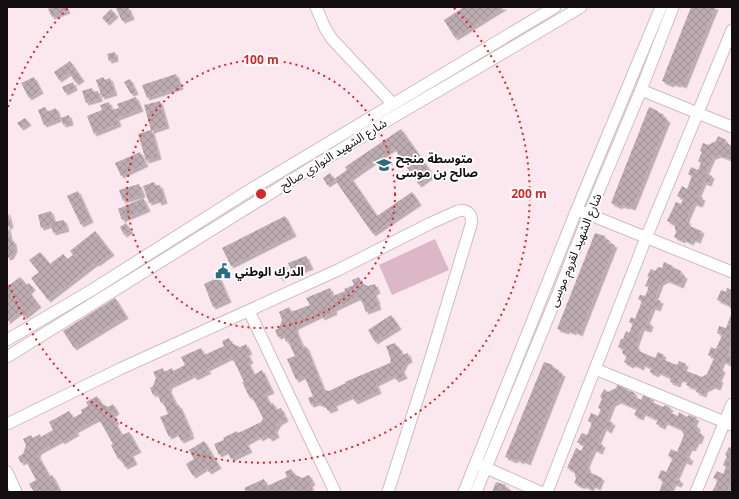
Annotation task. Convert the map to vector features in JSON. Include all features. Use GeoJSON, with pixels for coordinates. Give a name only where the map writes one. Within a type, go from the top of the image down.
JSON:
{"type":"FeatureCollection","features":[{"type":"Feature","properties":{"kind":"street"},"geometry":{"type":"LineString","coordinates":[[316,7],[325,28],[332,39],[393,104]]}},
{"type":"Feature","properties":{"kind":"street","name":"شارع الشهيد النواري صالح"},"geometry":{"type":"LineString","coordinates":[[7,340],[98,286],[253,188],[555,7]]}},
{"type":"Feature","properties":{"kind":"street","name":"شارع الشهيد النواري صالح"},"geometry":{"type":"LineString","coordinates":[[7,357],[390,119],[581,7]]}},
{"type":"Feature","properties":{"kind":"street","name":"شارع الشهيد لقروم موسى"},"geometry":{"type":"LineString","coordinates":[[464,492],[577,209],[661,7]]}},
{"type":"Feature","properties":{"kind":"street","name":"شارع الشهيد لقروم موسى"},"geometry":{"type":"LineString","coordinates":[[476,492],[559,291],[588,214],[641,90],[673,7]]}},
{"type":"Feature","properties":{"kind":"street"},"geometry":{"type":"LineString","coordinates":[[546,492],[646,238],[732,30]]}},
{"type":"Feature","properties":{"kind":"street"},"geometry":{"type":"LineString","coordinates":[[641,90],[732,127]]}},
{"type":"Feature","properties":{"kind":"street"},"geometry":{"type":"LineString","coordinates":[[577,209],[732,272]]}},
{"type":"Feature","properties":{"kind":"street"},"geometry":{"type":"LineString","coordinates":[[7,424],[122,368],[338,270],[431,223],[458,211],[465,211],[472,218],[471,225],[388,492]]}},
{"type":"Feature","properties":{"kind":"street"},"geometry":{"type":"LineString","coordinates":[[249,310],[335,492]]}},
{"type":"Feature","properties":{"kind":"street"},"geometry":{"type":"LineString","coordinates":[[595,369],[728,424]]}},
{"type":"Feature","properties":{"kind":"street"},"geometry":{"type":"LineString","coordinates":[[696,492],[728,424],[732,404]]}},
{"type":"Feature","properties":{"kind":"street"},"geometry":{"type":"LineString","coordinates":[[476,463],[540,492]]}},
{"type":"Feature","properties":{"kind":"street"},"geometry":{"type":"LineString","coordinates":[[7,472],[16,492]]}},
{"type":"Feature","properties":{"kind":"shaded area"},"geometry":{"type":"Polygon","coordinates":[[[435,239],[449,270],[392,295],[379,265],[435,239]]]}},
{"type":"Feature","properties":{"kind":"building"},"geometry":{"type":"Polygon","coordinates":[[[52,7],[66,7],[68,11],[52,17],[48,9],[52,7]]]}},
{"type":"Feature","properties":{"kind":"building"},"geometry":{"type":"Polygon","coordinates":[[[128,7],[132,17],[122,21],[116,8],[128,7]]]}},
{"type":"Feature","properties":{"kind":"building"},"geometry":{"type":"Polygon","coordinates":[[[464,7],[505,7],[455,38],[444,20],[464,7]]]}},
{"type":"Feature","properties":{"kind":"building"},"geometry":{"type":"Polygon","coordinates":[[[691,7],[716,7],[684,86],[672,83],[671,85],[662,81],[691,7]]]}},
{"type":"Feature","properties":{"kind":"building"},"geometry":{"type":"Polygon","coordinates":[[[111,9],[116,15],[107,23],[102,18],[111,9]]]}},
{"type":"Feature","properties":{"kind":"building"},"geometry":{"type":"Polygon","coordinates":[[[115,52],[116,59],[109,61],[107,54],[115,52]]]}},
{"type":"Feature","properties":{"kind":"building"},"geometry":{"type":"Polygon","coordinates":[[[70,61],[82,79],[76,83],[69,73],[59,80],[54,72],[70,61]]]}},
{"type":"Feature","properties":{"kind":"building"},"geometry":{"type":"Polygon","coordinates":[[[176,74],[181,87],[147,98],[142,85],[176,74]]]}},
{"type":"Feature","properties":{"kind":"building"},"geometry":{"type":"Polygon","coordinates":[[[34,77],[41,91],[29,98],[21,83],[34,77]]]}},
{"type":"Feature","properties":{"kind":"building"},"geometry":{"type":"Polygon","coordinates":[[[103,77],[105,80],[110,78],[115,93],[102,97],[96,80],[103,77]]]}},
{"type":"Feature","properties":{"kind":"building"},"geometry":{"type":"Polygon","coordinates":[[[130,79],[136,92],[131,94],[124,82],[130,79]]]}},
{"type":"Feature","properties":{"kind":"building"},"geometry":{"type":"Polygon","coordinates":[[[73,82],[75,88],[65,93],[62,87],[73,82]]]}},
{"type":"Feature","properties":{"kind":"building"},"geometry":{"type":"Polygon","coordinates":[[[92,88],[93,92],[98,91],[100,99],[86,103],[82,91],[92,88]]]}},
{"type":"Feature","properties":{"kind":"building"},"geometry":{"type":"Polygon","coordinates":[[[136,97],[141,109],[117,118],[119,124],[94,134],[87,116],[102,110],[100,105],[109,102],[112,110],[119,108],[117,104],[136,97]]]}},
{"type":"Feature","properties":{"kind":"building"},"geometry":{"type":"Polygon","coordinates":[[[160,101],[167,126],[152,131],[159,157],[146,161],[138,134],[151,130],[144,105],[160,101]]]}},
{"type":"Feature","properties":{"kind":"building"},"geometry":{"type":"Polygon","coordinates":[[[45,107],[47,112],[56,108],[60,119],[44,125],[38,110],[45,107]]]}},
{"type":"Feature","properties":{"kind":"building"},"geometry":{"type":"Polygon","coordinates":[[[649,107],[664,115],[663,117],[668,120],[633,208],[621,205],[620,207],[611,203],[649,107]]]}},
{"type":"Feature","properties":{"kind":"building"},"geometry":{"type":"Polygon","coordinates":[[[69,115],[71,123],[63,125],[61,118],[69,115]]]}},
{"type":"Feature","properties":{"kind":"building"},"geometry":{"type":"Polygon","coordinates":[[[25,118],[29,123],[21,128],[17,123],[25,118]]]}},
{"type":"Feature","properties":{"kind":"building"},"geometry":{"type":"Polygon","coordinates":[[[401,129],[433,175],[419,185],[394,148],[351,178],[377,216],[412,192],[419,203],[373,234],[335,180],[327,185],[323,178],[330,173],[334,179],[347,170],[345,167],[401,129]]]}},
{"type":"Feature","properties":{"kind":"building"},"geometry":{"type":"Polygon","coordinates":[[[718,136],[726,140],[725,142],[732,146],[732,160],[719,155],[713,157],[706,173],[712,176],[709,184],[704,182],[698,196],[703,198],[700,205],[694,203],[687,219],[689,226],[702,231],[698,241],[693,239],[691,243],[683,239],[683,241],[674,237],[676,232],[674,224],[667,221],[676,202],[681,204],[683,199],[677,196],[682,186],[687,189],[692,176],[688,174],[691,167],[698,170],[701,163],[698,161],[702,152],[700,151],[703,143],[708,145],[716,141],[718,136]]]}},
{"type":"Feature","properties":{"kind":"building"},"geometry":{"type":"Polygon","coordinates":[[[140,152],[146,164],[121,176],[115,163],[140,152]]]}},
{"type":"Feature","properties":{"kind":"building"},"geometry":{"type":"Polygon","coordinates":[[[154,182],[156,186],[160,185],[165,201],[159,203],[158,200],[149,203],[143,186],[154,182]]]}},
{"type":"Feature","properties":{"kind":"building"},"geometry":{"type":"Polygon","coordinates":[[[139,184],[143,195],[123,201],[119,190],[139,184]]]}},
{"type":"Feature","properties":{"kind":"building"},"geometry":{"type":"Polygon","coordinates":[[[78,191],[91,220],[81,225],[67,196],[78,191]]]}},
{"type":"Feature","properties":{"kind":"building"},"geometry":{"type":"Polygon","coordinates":[[[143,198],[148,209],[122,220],[118,209],[143,198]]]}},
{"type":"Feature","properties":{"kind":"building"},"geometry":{"type":"Polygon","coordinates":[[[7,210],[11,225],[8,227],[10,238],[14,242],[15,249],[11,257],[7,258],[7,210]]]}},
{"type":"Feature","properties":{"kind":"building"},"geometry":{"type":"Polygon","coordinates":[[[51,211],[54,222],[64,220],[67,229],[53,233],[51,225],[41,228],[38,215],[51,211]]]}},
{"type":"Feature","properties":{"kind":"building"},"geometry":{"type":"Polygon","coordinates":[[[285,216],[294,234],[231,266],[222,248],[285,216]]]}},
{"type":"Feature","properties":{"kind":"building"},"geometry":{"type":"Polygon","coordinates":[[[126,223],[131,231],[124,235],[120,227],[126,223]]]}},
{"type":"Feature","properties":{"kind":"building"},"geometry":{"type":"Polygon","coordinates":[[[95,231],[112,253],[97,264],[96,263],[48,300],[31,278],[39,272],[29,260],[40,252],[50,264],[63,254],[67,259],[65,261],[73,255],[74,256],[70,251],[95,231]]]}},
{"type":"Feature","properties":{"kind":"building"},"geometry":{"type":"Polygon","coordinates":[[[595,233],[605,236],[604,238],[610,241],[609,243],[615,245],[580,334],[574,331],[574,333],[567,330],[567,332],[557,329],[595,233]]]}},
{"type":"Feature","properties":{"kind":"building"},"geometry":{"type":"Polygon","coordinates":[[[306,256],[311,267],[293,274],[288,263],[306,256]]]}},
{"type":"Feature","properties":{"kind":"building"},"geometry":{"type":"Polygon","coordinates":[[[664,262],[681,271],[680,274],[685,276],[681,286],[667,280],[661,283],[655,299],[661,301],[658,309],[653,307],[647,322],[651,324],[649,330],[642,328],[636,345],[639,351],[655,358],[658,352],[664,355],[662,359],[677,365],[679,361],[686,364],[684,370],[702,377],[707,374],[714,358],[708,355],[711,347],[716,349],[722,335],[717,333],[719,326],[726,328],[732,312],[732,345],[728,354],[732,356],[732,358],[729,364],[723,361],[720,368],[723,370],[719,379],[721,380],[718,388],[713,386],[705,390],[704,395],[696,392],[697,389],[686,385],[688,382],[680,379],[678,385],[670,382],[671,378],[658,372],[656,375],[650,372],[651,368],[642,364],[642,368],[633,364],[631,366],[624,362],[627,356],[622,352],[624,349],[618,347],[626,331],[629,333],[633,324],[629,322],[631,317],[635,319],[642,301],[638,299],[640,295],[645,296],[649,287],[645,286],[649,277],[647,276],[651,269],[655,271],[658,267],[662,268],[664,262]]]}},
{"type":"Feature","properties":{"kind":"building"},"geometry":{"type":"Polygon","coordinates":[[[287,267],[290,274],[281,279],[278,272],[287,267]]]}},
{"type":"Feature","properties":{"kind":"building"},"geometry":{"type":"Polygon","coordinates":[[[20,277],[27,285],[29,283],[33,288],[29,292],[39,305],[24,317],[20,312],[7,322],[7,287],[20,277]]]}},
{"type":"Feature","properties":{"kind":"building"},"geometry":{"type":"Polygon","coordinates":[[[219,277],[229,300],[213,307],[204,284],[219,277]]]}},
{"type":"Feature","properties":{"kind":"building"},"geometry":{"type":"Polygon","coordinates":[[[359,277],[361,283],[368,286],[375,284],[378,291],[374,293],[379,307],[366,312],[361,299],[357,298],[334,309],[335,312],[322,318],[321,315],[296,327],[296,331],[303,347],[306,346],[324,390],[329,391],[346,383],[345,382],[390,363],[391,360],[386,346],[395,343],[397,347],[399,347],[402,355],[408,353],[410,360],[406,362],[402,370],[405,376],[396,380],[394,375],[376,384],[379,391],[355,402],[352,396],[334,404],[336,408],[328,411],[325,406],[317,403],[311,405],[308,398],[313,396],[304,376],[296,380],[287,359],[295,356],[288,341],[286,342],[284,335],[278,337],[275,330],[279,328],[282,320],[279,312],[289,307],[291,312],[310,305],[306,298],[330,288],[333,296],[345,291],[344,289],[354,285],[352,280],[359,277]]]}},
{"type":"Feature","properties":{"kind":"building"},"geometry":{"type":"Polygon","coordinates":[[[727,288],[732,290],[732,312],[729,305],[717,300],[721,290],[726,292],[727,288]]]}},
{"type":"Feature","properties":{"kind":"building"},"geometry":{"type":"Polygon","coordinates":[[[115,298],[126,316],[74,348],[63,331],[115,298]]]}},
{"type":"Feature","properties":{"kind":"building"},"geometry":{"type":"Polygon","coordinates":[[[391,315],[399,327],[375,342],[368,330],[391,315]]]}},
{"type":"Feature","properties":{"kind":"building"},"geometry":{"type":"Polygon","coordinates":[[[229,338],[231,343],[240,347],[246,344],[250,352],[247,353],[251,361],[248,362],[254,375],[262,370],[272,391],[265,394],[270,404],[273,403],[276,410],[281,408],[286,419],[279,423],[275,430],[277,435],[270,439],[267,435],[260,439],[259,436],[246,443],[250,450],[231,459],[227,451],[219,455],[214,444],[224,440],[223,438],[237,431],[238,433],[261,422],[263,418],[252,397],[250,398],[233,359],[229,358],[207,369],[209,371],[195,378],[193,375],[170,386],[169,390],[177,406],[179,405],[192,436],[181,441],[177,433],[169,437],[160,417],[168,414],[157,393],[153,395],[150,388],[153,386],[156,378],[153,372],[163,368],[164,372],[172,368],[173,371],[185,365],[181,357],[201,348],[204,355],[224,346],[222,341],[229,338]]]}},
{"type":"Feature","properties":{"kind":"building"},"geometry":{"type":"Polygon","coordinates":[[[544,362],[553,365],[552,367],[559,370],[558,372],[563,374],[528,463],[516,459],[515,461],[505,457],[544,362]]]}},
{"type":"Feature","properties":{"kind":"building"},"geometry":{"type":"Polygon","coordinates":[[[618,383],[626,386],[625,389],[635,393],[634,396],[641,400],[644,394],[652,398],[650,401],[663,407],[665,405],[671,408],[669,412],[678,416],[679,412],[687,417],[689,415],[697,418],[694,424],[698,429],[696,431],[702,434],[699,442],[697,441],[693,449],[690,448],[686,457],[691,458],[689,463],[684,461],[676,479],[681,481],[679,485],[674,483],[670,492],[659,492],[663,481],[658,478],[661,470],[666,472],[673,458],[668,456],[671,449],[677,452],[684,435],[681,429],[665,422],[663,427],[656,424],[658,420],[643,413],[641,418],[634,415],[637,409],[619,401],[613,404],[607,420],[613,423],[609,431],[604,428],[598,443],[603,445],[600,452],[594,449],[587,465],[589,472],[602,478],[598,488],[593,485],[591,489],[574,483],[576,479],[574,471],[567,468],[576,448],[581,451],[584,446],[577,442],[582,433],[587,435],[592,423],[588,421],[591,413],[598,416],[601,409],[598,408],[602,398],[600,397],[604,389],[608,392],[616,388],[618,383]]]}},
{"type":"Feature","properties":{"kind":"building"},"geometry":{"type":"Polygon","coordinates":[[[97,396],[101,403],[108,407],[113,404],[117,412],[113,414],[117,422],[115,423],[122,435],[129,432],[139,450],[131,454],[135,462],[125,467],[120,458],[118,459],[111,445],[113,444],[100,421],[97,419],[75,431],[77,433],[62,442],[61,440],[39,452],[38,456],[50,477],[52,475],[59,489],[57,490],[58,492],[34,492],[29,484],[36,480],[26,461],[21,463],[18,457],[23,454],[26,445],[23,439],[31,435],[33,438],[40,434],[41,437],[53,430],[49,422],[69,411],[73,418],[82,413],[81,410],[88,406],[86,402],[97,396]]]}},
{"type":"Feature","properties":{"kind":"building"},"geometry":{"type":"Polygon","coordinates":[[[204,441],[219,466],[209,472],[206,468],[193,476],[186,464],[194,459],[189,450],[204,441]]]}},
{"type":"Feature","properties":{"kind":"building"},"geometry":{"type":"Polygon","coordinates":[[[729,447],[732,448],[732,487],[729,486],[727,492],[712,492],[718,480],[713,478],[717,471],[723,474],[726,467],[723,465],[727,456],[725,455],[729,447]]]}},
{"type":"Feature","properties":{"kind":"building"},"geometry":{"type":"Polygon","coordinates":[[[291,469],[294,474],[302,478],[309,475],[313,483],[310,484],[313,492],[296,492],[295,490],[291,489],[285,492],[246,492],[244,488],[264,479],[267,486],[287,477],[285,472],[291,469]]]}},
{"type":"Feature","properties":{"kind":"building"},"geometry":{"type":"Polygon","coordinates":[[[496,482],[506,485],[505,487],[511,490],[510,492],[492,492],[496,482]]]}},
{"type":"Feature","properties":{"kind":"place","name":"متوسطة منجح صالح بن موسى"},"geometry":{"type":"Point","coordinates":[384,165]}},
{"type":"Feature","properties":{"kind":"place","name":"الدرك الوطني"},"geometry":{"type":"Point","coordinates":[223,271]}}]}
